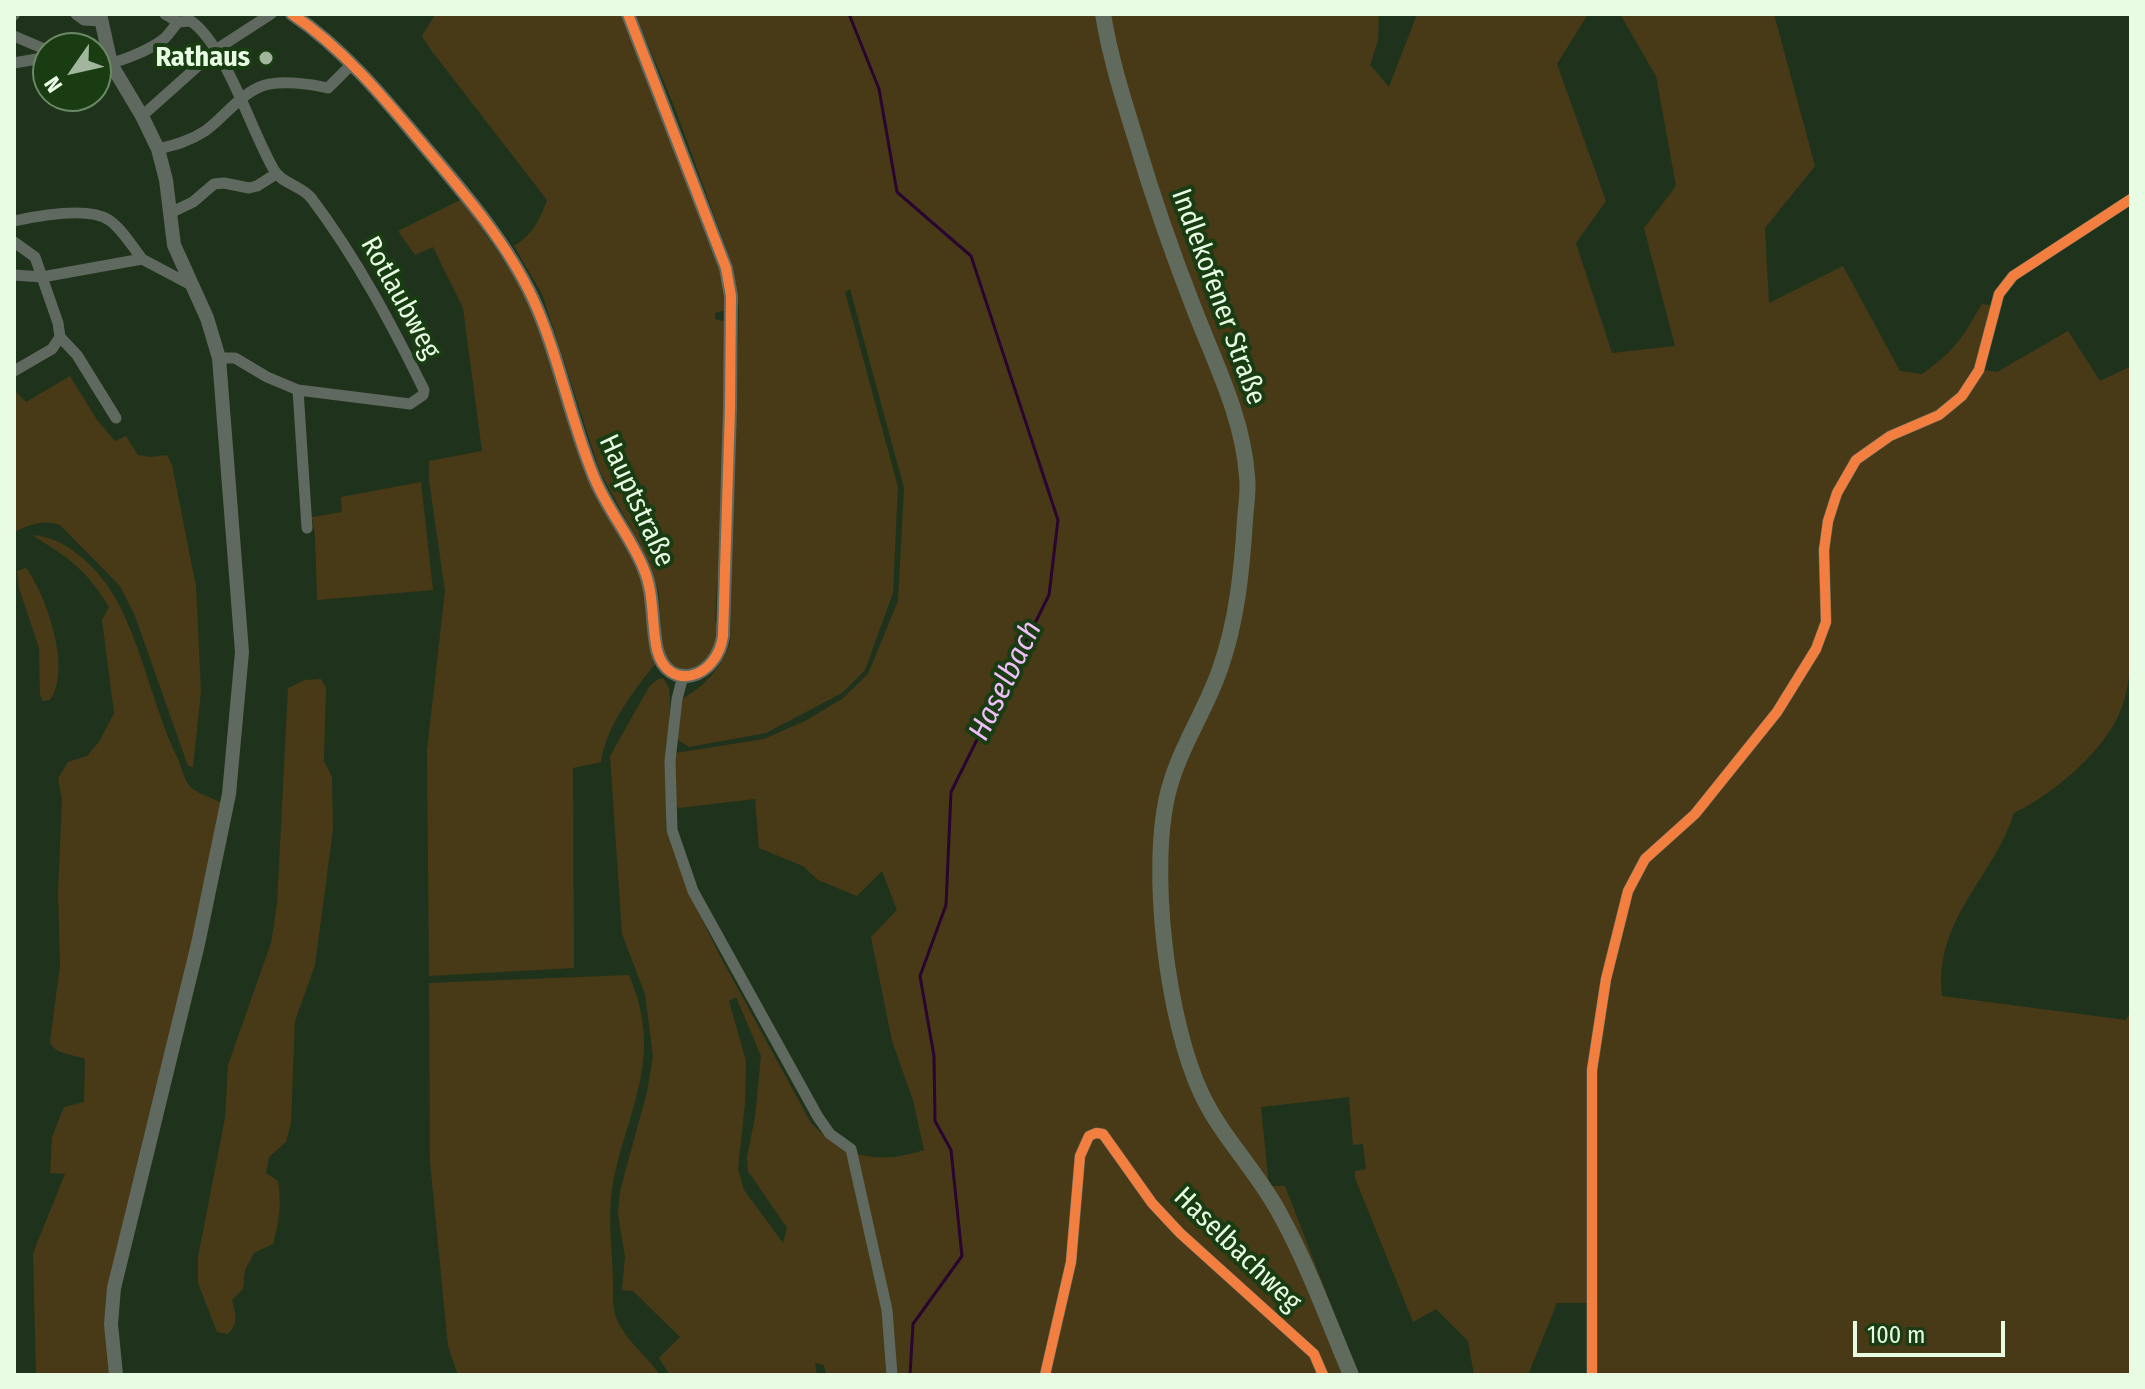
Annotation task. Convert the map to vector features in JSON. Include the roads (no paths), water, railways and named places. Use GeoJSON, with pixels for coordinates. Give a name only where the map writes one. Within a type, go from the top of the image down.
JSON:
{"type":"FeatureCollection","features":[{"type":"Feature","properties":{"kind":"main road","name":"Indlekofener Straße"},"geometry":{"type":"LineString","coordinates":[[1103,14],[1118,85],[1162,226],[1227,390],[1241,437],[1248,478],[1237,604],[1220,671],[1187,737],[1168,790],[1160,877],[1165,946],[1185,1049],[1202,1093],[1229,1140],[1281,1215],[1351,1375]]}},
{"type":"Feature","properties":{"kind":"street"},"geometry":{"type":"LineString","coordinates":[[76,14],[84,20],[101,17]]}},
{"type":"Feature","properties":{"kind":"street"},"geometry":{"type":"LineString","coordinates":[[165,14],[178,22],[191,21],[202,28],[217,49],[276,174],[249,188],[214,184],[193,202],[170,213]]}},
{"type":"Feature","properties":{"kind":"street"},"geometry":{"type":"LineString","coordinates":[[142,116],[217,49],[271,14]]}},
{"type":"Feature","properties":{"kind":"street","name":"Hauptstraße"},"geometry":{"type":"LineString","coordinates":[[292,14],[318,34],[378,91],[493,232],[518,270],[534,302],[594,477],[644,568],[660,663],[683,676]]}},
{"type":"Feature","properties":{"kind":"street"},"geometry":{"type":"LineString","coordinates":[[628,14],[726,268],[731,296],[723,636],[721,651],[713,665],[694,675],[683,676],[677,699],[670,761],[672,830],[693,891],[818,1117],[830,1134],[851,1149],[887,1310],[892,1375]]}},
{"type":"Feature","properties":{"kind":"street"},"geometry":{"type":"LineString","coordinates":[[112,61],[164,39],[178,22]]}},
{"type":"Feature","properties":{"kind":"street"},"geometry":{"type":"LineString","coordinates":[[158,149],[183,143],[207,130],[240,100],[264,85],[281,83],[328,88],[351,65]]}},
{"type":"Feature","properties":{"kind":"street"},"geometry":{"type":"LineString","coordinates":[[112,75],[142,116],[158,149],[174,245],[213,333],[219,358],[242,652],[229,794],[215,867],[114,1288],[111,1324],[116,1375]]}},
{"type":"Feature","properties":{"kind":"street","name":"Rotlaubweg"},"geometry":{"type":"LineString","coordinates":[[219,358],[235,358],[267,377],[298,390],[410,404],[423,395],[424,390],[379,300],[348,250],[310,195],[276,174]]}},
{"type":"Feature","properties":{"kind":"street"},"geometry":{"type":"LineString","coordinates":[[1592,1375],[1592,1070],[1606,979],[1628,891],[1645,859],[1695,814],[1777,712],[1816,649],[1826,622],[1824,550],[1828,521],[1837,493],[1856,460],[1890,436],[1939,415],[1962,396],[1979,370],[1999,294],[2013,276],[2131,199]]}},
{"type":"Feature","properties":{"kind":"street"},"geometry":{"type":"LineString","coordinates":[[14,221],[50,214],[103,216],[112,222],[142,259],[191,285]]}},
{"type":"Feature","properties":{"kind":"street"},"geometry":{"type":"LineString","coordinates":[[14,242],[35,257],[60,337],[77,355],[116,418]]}},
{"type":"Feature","properties":{"kind":"street"},"geometry":{"type":"LineString","coordinates":[[14,275],[42,277],[142,259]]}},
{"type":"Feature","properties":{"kind":"street"},"geometry":{"type":"LineString","coordinates":[[14,371],[52,349],[60,337]]}},
{"type":"Feature","properties":{"kind":"street"},"geometry":{"type":"LineString","coordinates":[[298,390],[307,528]]}},
{"type":"Feature","properties":{"kind":"street","name":"Haselbachweg"},"geometry":{"type":"LineString","coordinates":[[1045,1375],[1071,1262],[1080,1156],[1089,1136],[1096,1133],[1103,1134],[1152,1203],[1180,1233],[1314,1354],[1323,1375]]}},
{"type":"Feature","properties":{"kind":"waterway","name":"Haselbach"},"geometry":{"type":"LineString","coordinates":[[849,14],[879,89],[897,192],[971,256],[1058,520],[1049,595],[951,792],[946,905],[920,976],[934,1056],[935,1121],[951,1150],[962,1256],[913,1324],[910,1375]]}},
{"type":"Feature","properties":{"kind":"place","name":"Rathaus"},"geometry":{"type":"Point","coordinates":[266,58]}}]}
